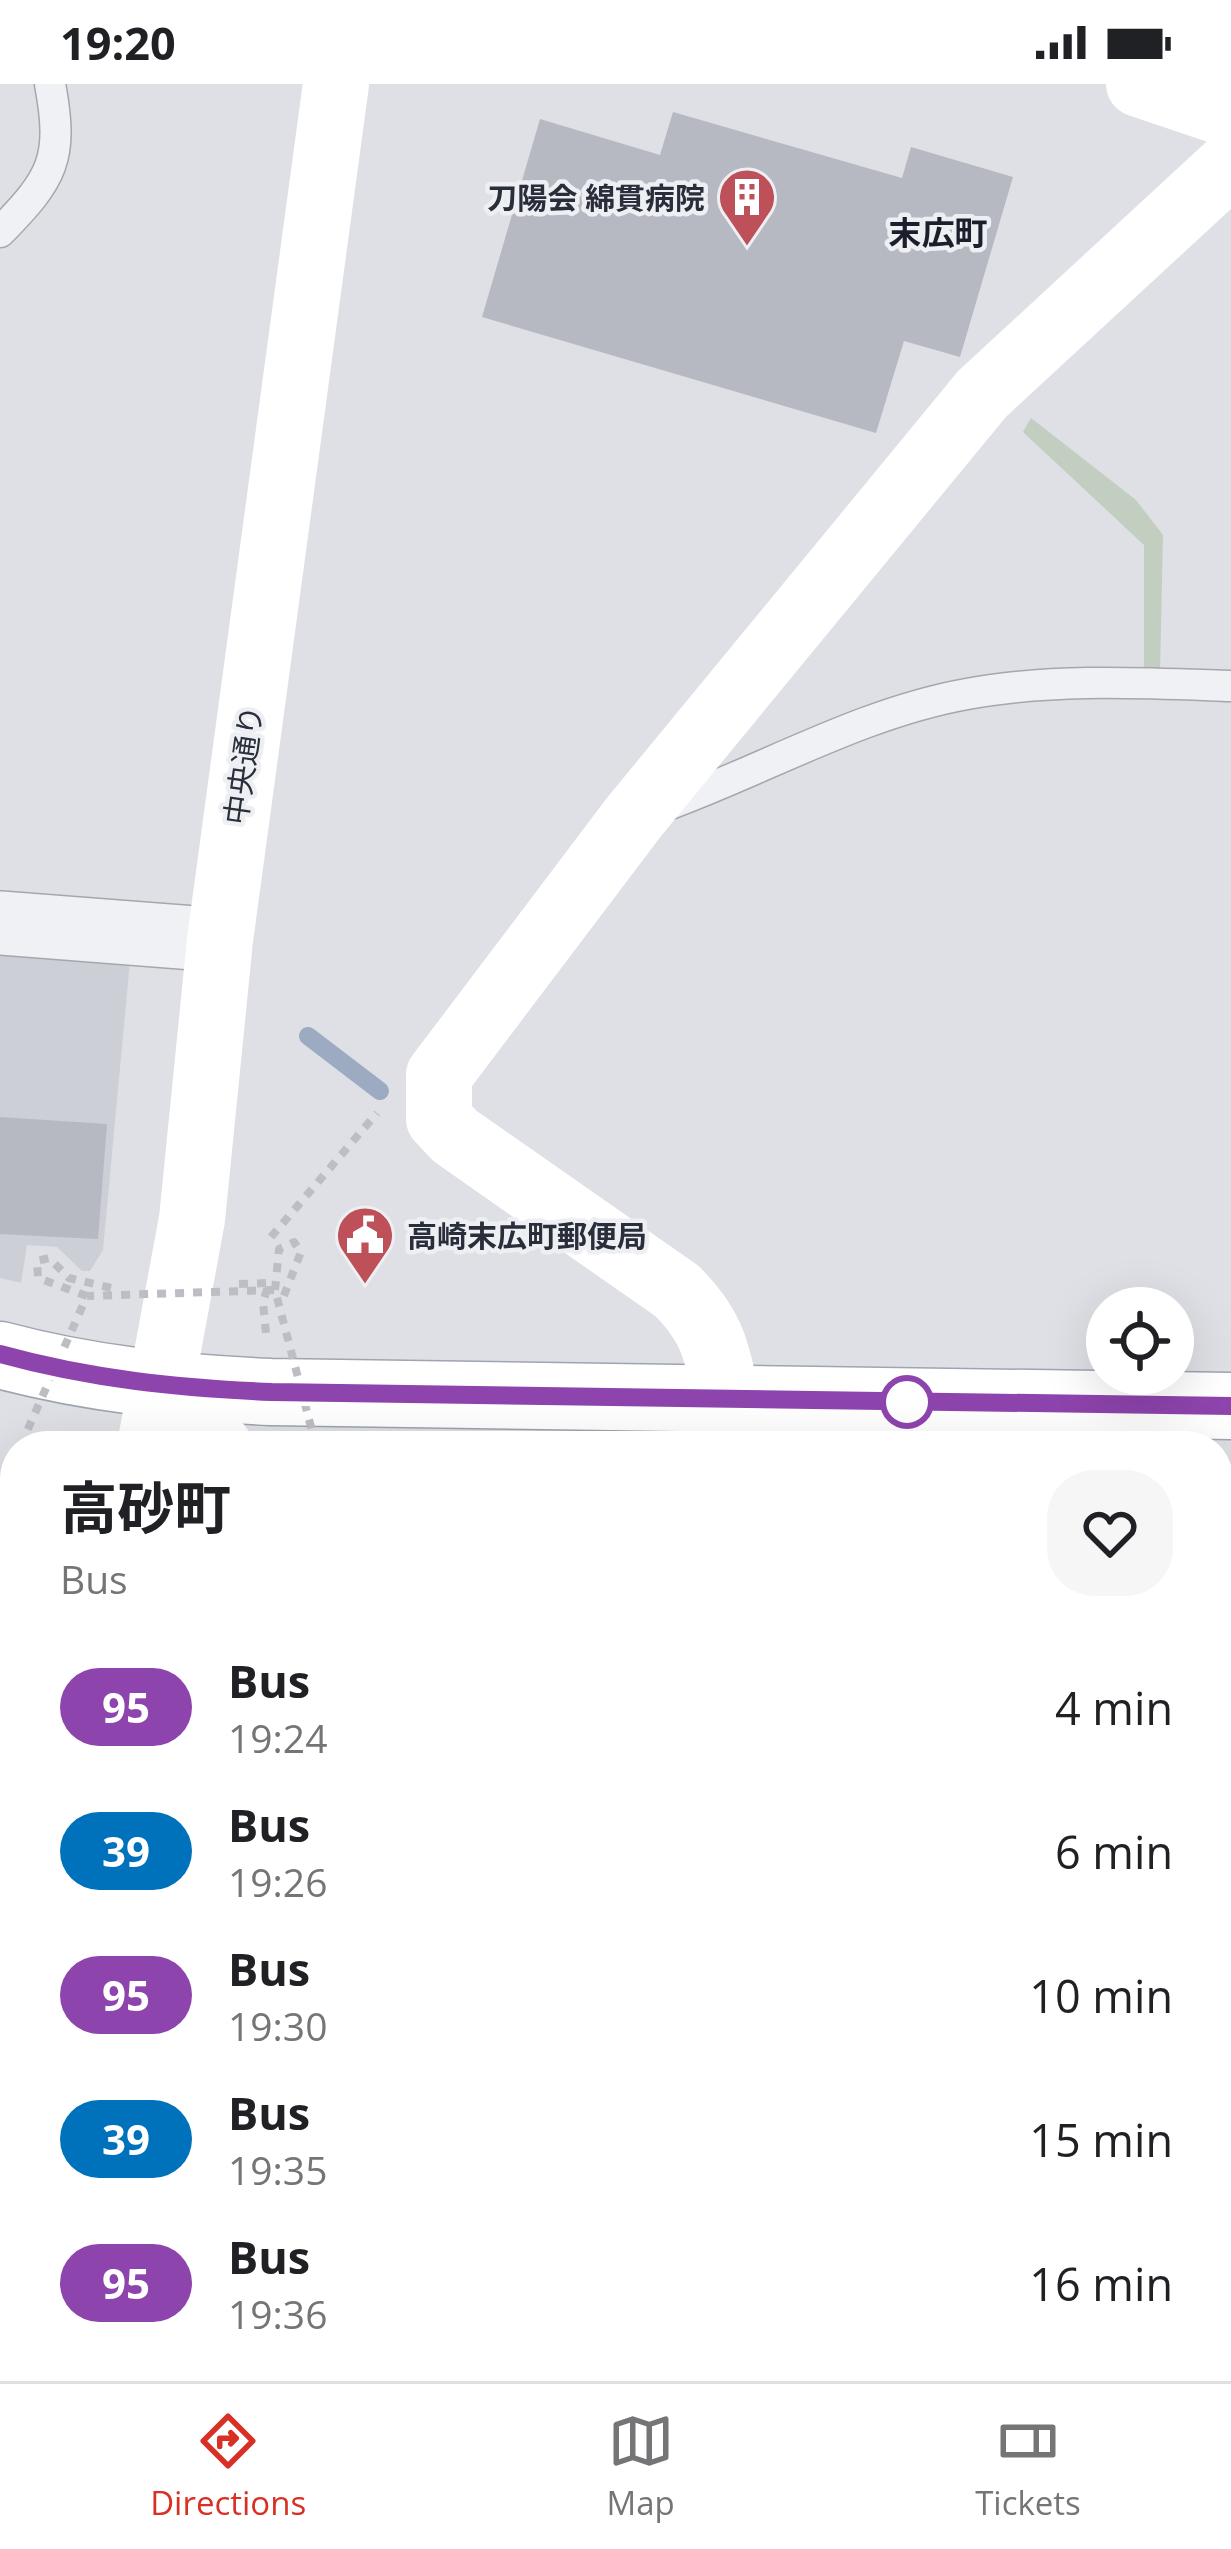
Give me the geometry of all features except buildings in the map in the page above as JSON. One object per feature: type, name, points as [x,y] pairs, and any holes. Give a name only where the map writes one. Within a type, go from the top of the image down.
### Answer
[{"type":"main road","name":"中央通り","points":[[157,1417],[192,1219],[220,940],[336,84]]},
{"type":"main road","points":[[737,1422],[712,1331],[698,1312],[677,1291],[455,1136],[439,1119],[435,1098],[451,1054],[634,817],[982,394],[1231,164]]},
{"type":"main road","points":[[0,1354],[67,1372],[186,1431]]},
{"type":"main road","points":[[157,1417],[737,1422],[1231,1406]]},
{"type":"street","points":[[0,923],[220,940]]},
{"type":"lane","points":[[0,232],[36,195],[61,137],[50,84]]},
{"type":"lane","points":[[634,817],[902,711],[965,694],[1040,685],[1231,686]]},
{"type":"path","points":[[272,1237],[378,1112]]},
{"type":"path","points":[[100,1289],[69,1278],[50,1258],[35,1265],[38,1278],[87,1296],[279,1294],[290,1283],[301,1252],[294,1242],[285,1242],[279,1249],[279,1294],[312,1431]]},
{"type":"path","points":[[27,1431],[87,1296]]},
{"type":"shaded area","points":[[0,947],[130,961],[103,1250],[90,1271],[82,1271],[57,1247],[27,1245],[21,1283],[0,1278]]},
{"type":"green space","points":[[1031,418],[1136,500],[1163,535],[1160,672],[1144,673],[1144,545],[1023,432]]},
{"type":"waterway","points":[[308,1036],[380,1091]]},
{"type":"bus line","name":"95","points":[[0,1354],[67,1372],[165,1387],[272,1392],[1231,1406]]},
{"type":"place","name":"刀陽会 綿貫病院","points":[[747,248]]},
{"type":"place","name":"高崎末広町郵便局","points":[[365,1286]]},
{"type":"district","name":"末広町","points":[[938,232]]}]
